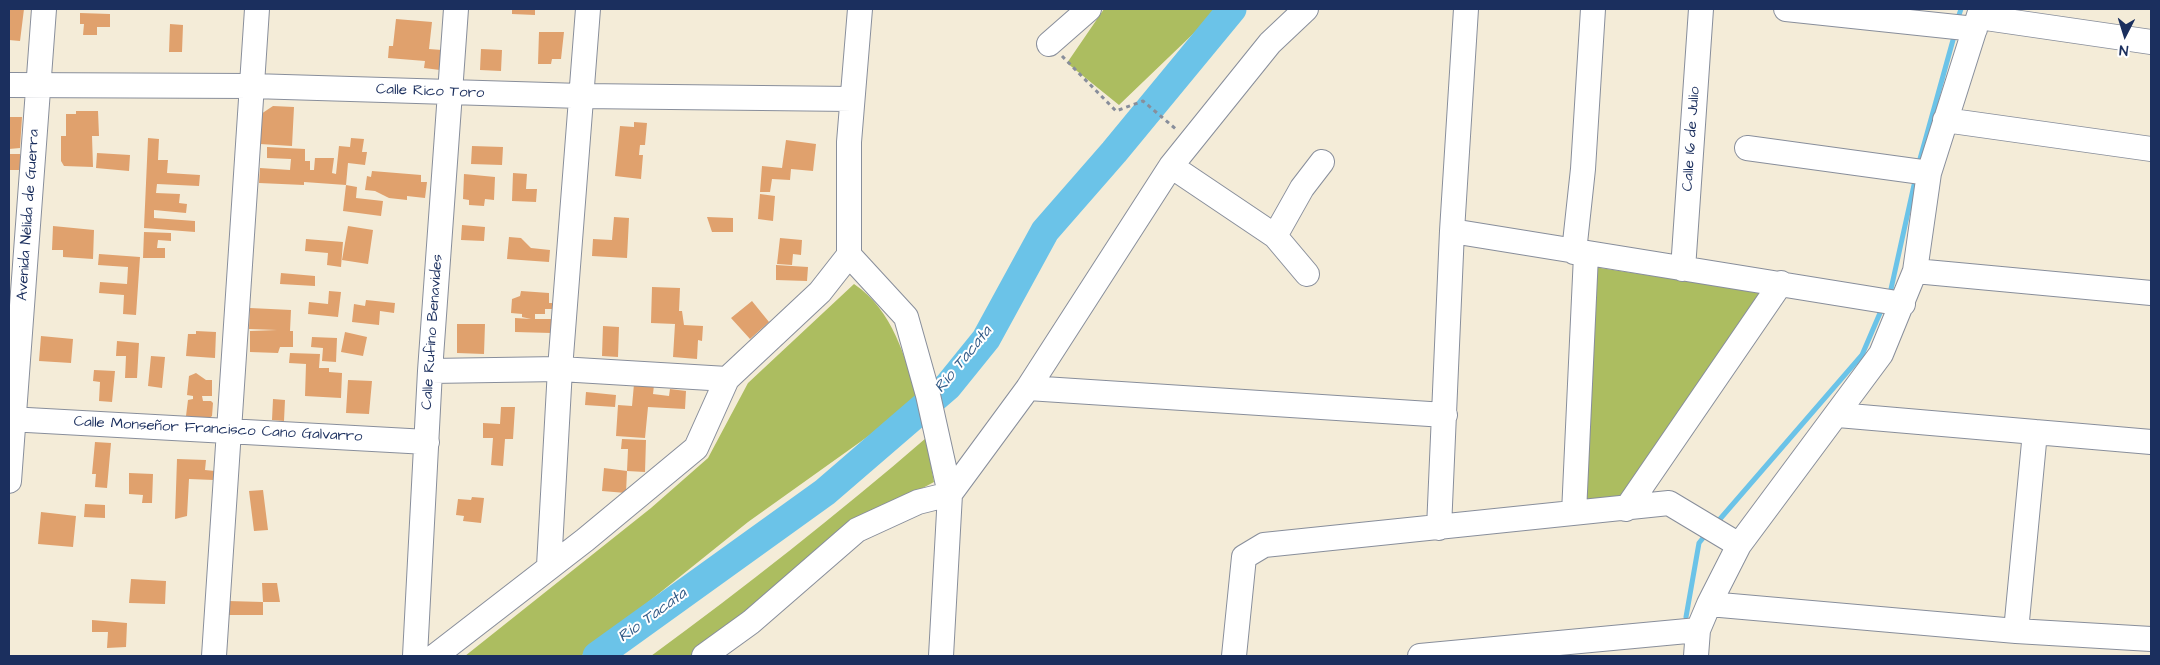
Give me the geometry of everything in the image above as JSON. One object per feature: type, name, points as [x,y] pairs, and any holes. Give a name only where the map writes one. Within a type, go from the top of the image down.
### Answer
[{"type":"street","name":"Avenida Nélida de Guerra","points":[[9,482],[11,419],[44,9]]},
{"type":"street","points":[[214,656],[257,9]]},
{"type":"street","name":"Calle Rufino Benavides","points":[[415,656],[430,371],[456,9]]},
{"type":"street","points":[[549,566],[560,369],[588,9]]},
{"type":"street","points":[[435,656],[549,566],[593,534],[696,448],[727,379],[820,292],[849,255],[849,142],[860,9]]},
{"type":"street","points":[[1055,38],[1063,9]]},
{"type":"street","points":[[1055,38],[1089,9]]},
{"type":"street","points":[[704,656],[751,622],[857,530],[918,502],[950,494],[1028,388],[1171,166],[1270,43],[1306,9]]},
{"type":"street","points":[[1439,528],[1452,231],[1466,9]]},
{"type":"street","points":[[1574,514],[1583,169],[1593,9]]},
{"type":"street","name":"Calle 16 de Julio","points":[[1683,269],[1701,9]]},
{"type":"street","points":[[1786,9],[1978,19],[2151,42]]},
{"type":"street","points":[[1696,656],[1698,630],[1739,545],[1838,415],[1881,354],[1915,270],[1929,174],[1978,19]]},
{"type":"street","name":"Calle Rico Toro","points":[[9,86],[252,86],[581,96],[852,99]]},
{"type":"street","points":[[1945,120],[2151,149]]},
{"type":"street","points":[[1746,148],[1929,174]]},
{"type":"street","points":[[1275,236],[1302,188],[1322,162]]},
{"type":"street","points":[[1171,166],[1275,236],[1307,274]]},
{"type":"street","points":[[1452,231],[1902,304]]},
{"type":"street","points":[[849,255],[906,316],[928,395],[950,494],[941,656]]},
{"type":"street","points":[[1915,270],[2151,293]]},
{"type":"street","points":[[1626,508],[1780,283]]},
{"type":"street","points":[[430,371],[560,369],[727,379]]},
{"type":"street","points":[[1028,388],[1445,415]]},
{"type":"street","points":[[1838,415],[2151,442]]},
{"type":"street","name":"Calle Monseñor Francisco Cano Galvarro","points":[[11,419],[427,442]]},
{"type":"street","points":[[2016,631],[2035,432]]},
{"type":"street","points":[[1234,656],[1244,557],[1264,545],[1670,503],[1739,545]]},
{"type":"street","points":[[1709,604],[2016,631],[2151,639]]},
{"type":"street","points":[[1420,656],[1698,630]]},
{"type":"path","points":[[1055,38],[1116,111],[1143,101],[1162,117]]},
{"type":"green space","points":[[1104,9],[1219,9],[1119,105],[1067,63]]},
{"type":"green space","points":[[1594,267],[1758,292],[1761,298],[1660,438],[1625,502],[1582,507]]},
{"type":"green space","points":[[854,284],[868,295],[888,321],[896,336],[919,400],[748,522],[581,656],[465,656],[651,508],[708,458],[748,383]]},
{"type":"green space","points":[[926,438],[934,482],[855,524],[693,656],[651,656],[790,550]]},
{"type":"building","points":[[9,9],[24,9],[20,41],[9,40]]},
{"type":"building","points":[[512,9],[535,9],[535,15],[512,14]]},
{"type":"building","points":[[80,13],[110,14],[110,27],[97,27],[97,35],[83,35],[84,24],[80,24]]},
{"type":"building","points":[[396,19],[432,22],[429,49],[442,50],[440,70],[424,68],[425,61],[388,58],[389,46],[393,46]]},
{"type":"building","points":[[170,24],[183,25],[182,52],[169,52]]},
{"type":"building","points":[[539,32],[564,32],[561,59],[552,59],[551,64],[538,64]]},
{"type":"building","points":[[481,49],[502,50],[501,71],[480,70]]},
{"type":"building","points":[[273,106],[294,107],[292,146],[260,144],[261,114]]},
{"type":"building","points":[[76,111],[98,111],[99,136],[92,136],[93,167],[64,166],[61,161],[61,136],[66,136],[66,114],[76,114]]},
{"type":"building","points":[[9,117],[22,117],[20,148],[9,149]]},
{"type":"building","points":[[634,122],[647,123],[645,145],[640,145],[639,155],[643,155],[641,179],[615,176],[620,126],[634,127]]},
{"type":"building","points":[[148,138],[159,139],[158,160],[168,160],[167,173],[200,175],[199,186],[157,184],[156,193],[180,194],[179,203],[187,204],[186,213],[154,210],[154,218],[195,221],[195,232],[144,228]]},
{"type":"building","points":[[351,138],[364,139],[362,152],[367,152],[365,165],[348,163],[346,185],[304,182],[304,185],[259,183],[260,168],[290,170],[291,159],[267,158],[267,147],[305,149],[305,161],[310,161],[310,170],[314,170],[315,158],[334,158],[332,173],[336,174],[339,146],[350,147]]},
{"type":"building","points":[[786,140],[816,144],[813,171],[791,169],[790,180],[772,179],[770,192],[760,192],[762,166],[782,168]]},
{"type":"building","points":[[472,146],[503,147],[502,165],[471,164]]},
{"type":"building","points":[[97,153],[130,155],[129,171],[96,168]]},
{"type":"building","points":[[9,154],[20,154],[20,170],[9,170]]},
{"type":"building","points":[[372,171],[421,175],[421,182],[427,182],[425,198],[407,196],[407,200],[389,198],[375,191],[365,190],[367,176],[371,177]]},
{"type":"building","points":[[513,173],[527,174],[526,189],[537,189],[536,202],[512,201]]},
{"type":"building","points":[[464,174],[495,177],[494,200],[485,199],[484,206],[469,205],[469,200],[463,199]]},
{"type":"building","points":[[346,185],[357,187],[356,198],[383,201],[381,216],[343,211]]},
{"type":"building","points":[[760,194],[775,196],[773,221],[758,219]]},
{"type":"building","points":[[614,217],[629,218],[627,258],[592,256],[593,239],[612,240]]},
{"type":"building","points":[[707,217],[733,218],[733,232],[712,232]]},
{"type":"building","points":[[462,225],[485,227],[484,241],[461,240]]},
{"type":"building","points":[[53,226],[94,230],[93,259],[63,257],[63,250],[52,250]]},
{"type":"building","points":[[348,226],[373,230],[368,264],[342,260]]},
{"type":"building","points":[[144,232],[171,233],[171,241],[158,240],[157,248],[165,248],[165,258],[143,258]]},
{"type":"building","points":[[509,237],[521,238],[531,248],[550,250],[549,262],[507,259]]},
{"type":"building","points":[[780,238],[802,240],[801,255],[793,254],[792,265],[777,264]]},
{"type":"building","points":[[306,239],[343,242],[341,267],[327,265],[328,253],[305,251]]},
{"type":"building","points":[[99,254],[140,257],[136,315],[123,314],[124,295],[99,293],[100,282],[127,284],[128,267],[98,265]]},
{"type":"building","points":[[776,265],[808,267],[807,281],[776,280]]},
{"type":"building","points":[[281,273],[315,276],[315,286],[280,284]]},
{"type":"building","points":[[652,287],[680,288],[679,311],[682,311],[684,325],[703,326],[702,341],[698,340],[697,359],[673,357],[675,324],[651,323]]},
{"type":"building","points":[[329,291],[341,292],[338,317],[308,314],[309,302],[328,304]]},
{"type":"building","points":[[521,291],[549,293],[549,303],[552,303],[552,309],[545,309],[545,314],[535,314],[535,319],[551,319],[551,333],[515,332],[515,318],[531,319],[522,317],[522,314],[511,313],[512,299],[520,296]]},
{"type":"building","points":[[366,300],[395,303],[394,313],[380,311],[379,325],[352,322],[354,304],[365,306]]},
{"type":"building","points":[[752,301],[769,322],[750,339],[731,318]]},
{"type":"building","points":[[250,308],[291,310],[290,331],[293,331],[293,347],[280,347],[278,353],[250,352],[250,331],[277,330],[249,329]]},
{"type":"building","points":[[457,324],[485,324],[484,354],[457,353]]},
{"type":"building","points":[[603,326],[619,327],[618,357],[602,356]]},
{"type":"building","points":[[196,331],[216,332],[215,358],[186,356],[188,334],[196,334]]},
{"type":"building","points":[[345,332],[367,337],[363,356],[341,352]]},
{"type":"building","points":[[41,336],[73,339],[71,363],[39,361]]},
{"type":"building","points":[[312,337],[337,338],[336,362],[322,361],[323,348],[311,347]]},
{"type":"building","points":[[117,341],[139,343],[137,378],[125,378],[126,356],[116,356]]},
{"type":"building","points":[[290,353],[320,354],[319,368],[329,368],[329,372],[342,373],[341,398],[305,396],[306,364],[289,363]]},
{"type":"building","points":[[151,356],[165,357],[162,388],[148,386]]},
{"type":"building","points":[[94,370],[115,371],[112,402],[99,401],[100,382],[93,381]]},
{"type":"building","points":[[196,373],[206,380],[212,380],[212,396],[202,396],[203,401],[211,401],[213,403],[212,416],[206,421],[187,419],[186,416],[188,400],[193,399],[193,396],[187,395],[189,376]]},
{"type":"building","points":[[348,380],[372,381],[369,414],[346,413]]},
{"type":"building","points":[[634,384],[654,385],[653,394],[669,396],[670,389],[686,391],[685,409],[648,407],[645,438],[616,436],[618,405],[632,406]]},
{"type":"building","points":[[586,392],[616,395],[615,407],[585,405]]},
{"type":"building","points":[[273,399],[285,400],[284,421],[272,420]]},
{"type":"building","points":[[501,407],[515,407],[513,439],[505,439],[503,466],[491,465],[493,438],[483,438],[483,423],[500,424]]},
{"type":"building","points":[[622,439],[646,440],[645,472],[627,471],[628,449],[621,449]]},
{"type":"building","points":[[95,442],[111,443],[107,488],[95,487],[96,474],[92,474]]},
{"type":"building","points":[[177,459],[206,460],[205,470],[215,471],[214,480],[189,479],[187,516],[175,519]]},
{"type":"building","points":[[604,468],[627,471],[626,493],[602,491]]},
{"type":"building","points":[[129,473],[153,474],[152,503],[142,503],[143,495],[129,494]]},
{"type":"building","points":[[263,490],[268,530],[254,531],[249,491]]},
{"type":"building","points":[[472,497],[484,498],[481,523],[463,521],[464,516],[456,515],[458,499],[471,500]]},
{"type":"building","points":[[85,504],[105,505],[105,518],[84,517]]},
{"type":"building","points":[[41,512],[76,516],[73,547],[38,544]]},
{"type":"building","points":[[131,579],[166,581],[165,604],[129,603]]},
{"type":"building","points":[[262,583],[277,583],[280,602],[263,602]]},
{"type":"building","points":[[228,601],[263,602],[263,615],[228,615]]},
{"type":"building","points":[[92,620],[127,623],[126,647],[107,648],[108,632],[92,632]]},
{"type":"waterway","name":"Río Tacata","points":[[597,656],[825,492],[948,386],[986,339],[1045,231],[1114,152],[1232,9]]},
{"type":"waterway","points":[[1959,15],[1961,9]]},
{"type":"waterway","points":[[1920,159],[1953,40]]},
{"type":"waterway","points":[[1891,289],[1914,185]]},
{"type":"waterway","points":[[1720,519],[1862,355],[1880,313]]},
{"type":"waterway","points":[[1686,617],[1699,543],[1703,538]]}]
